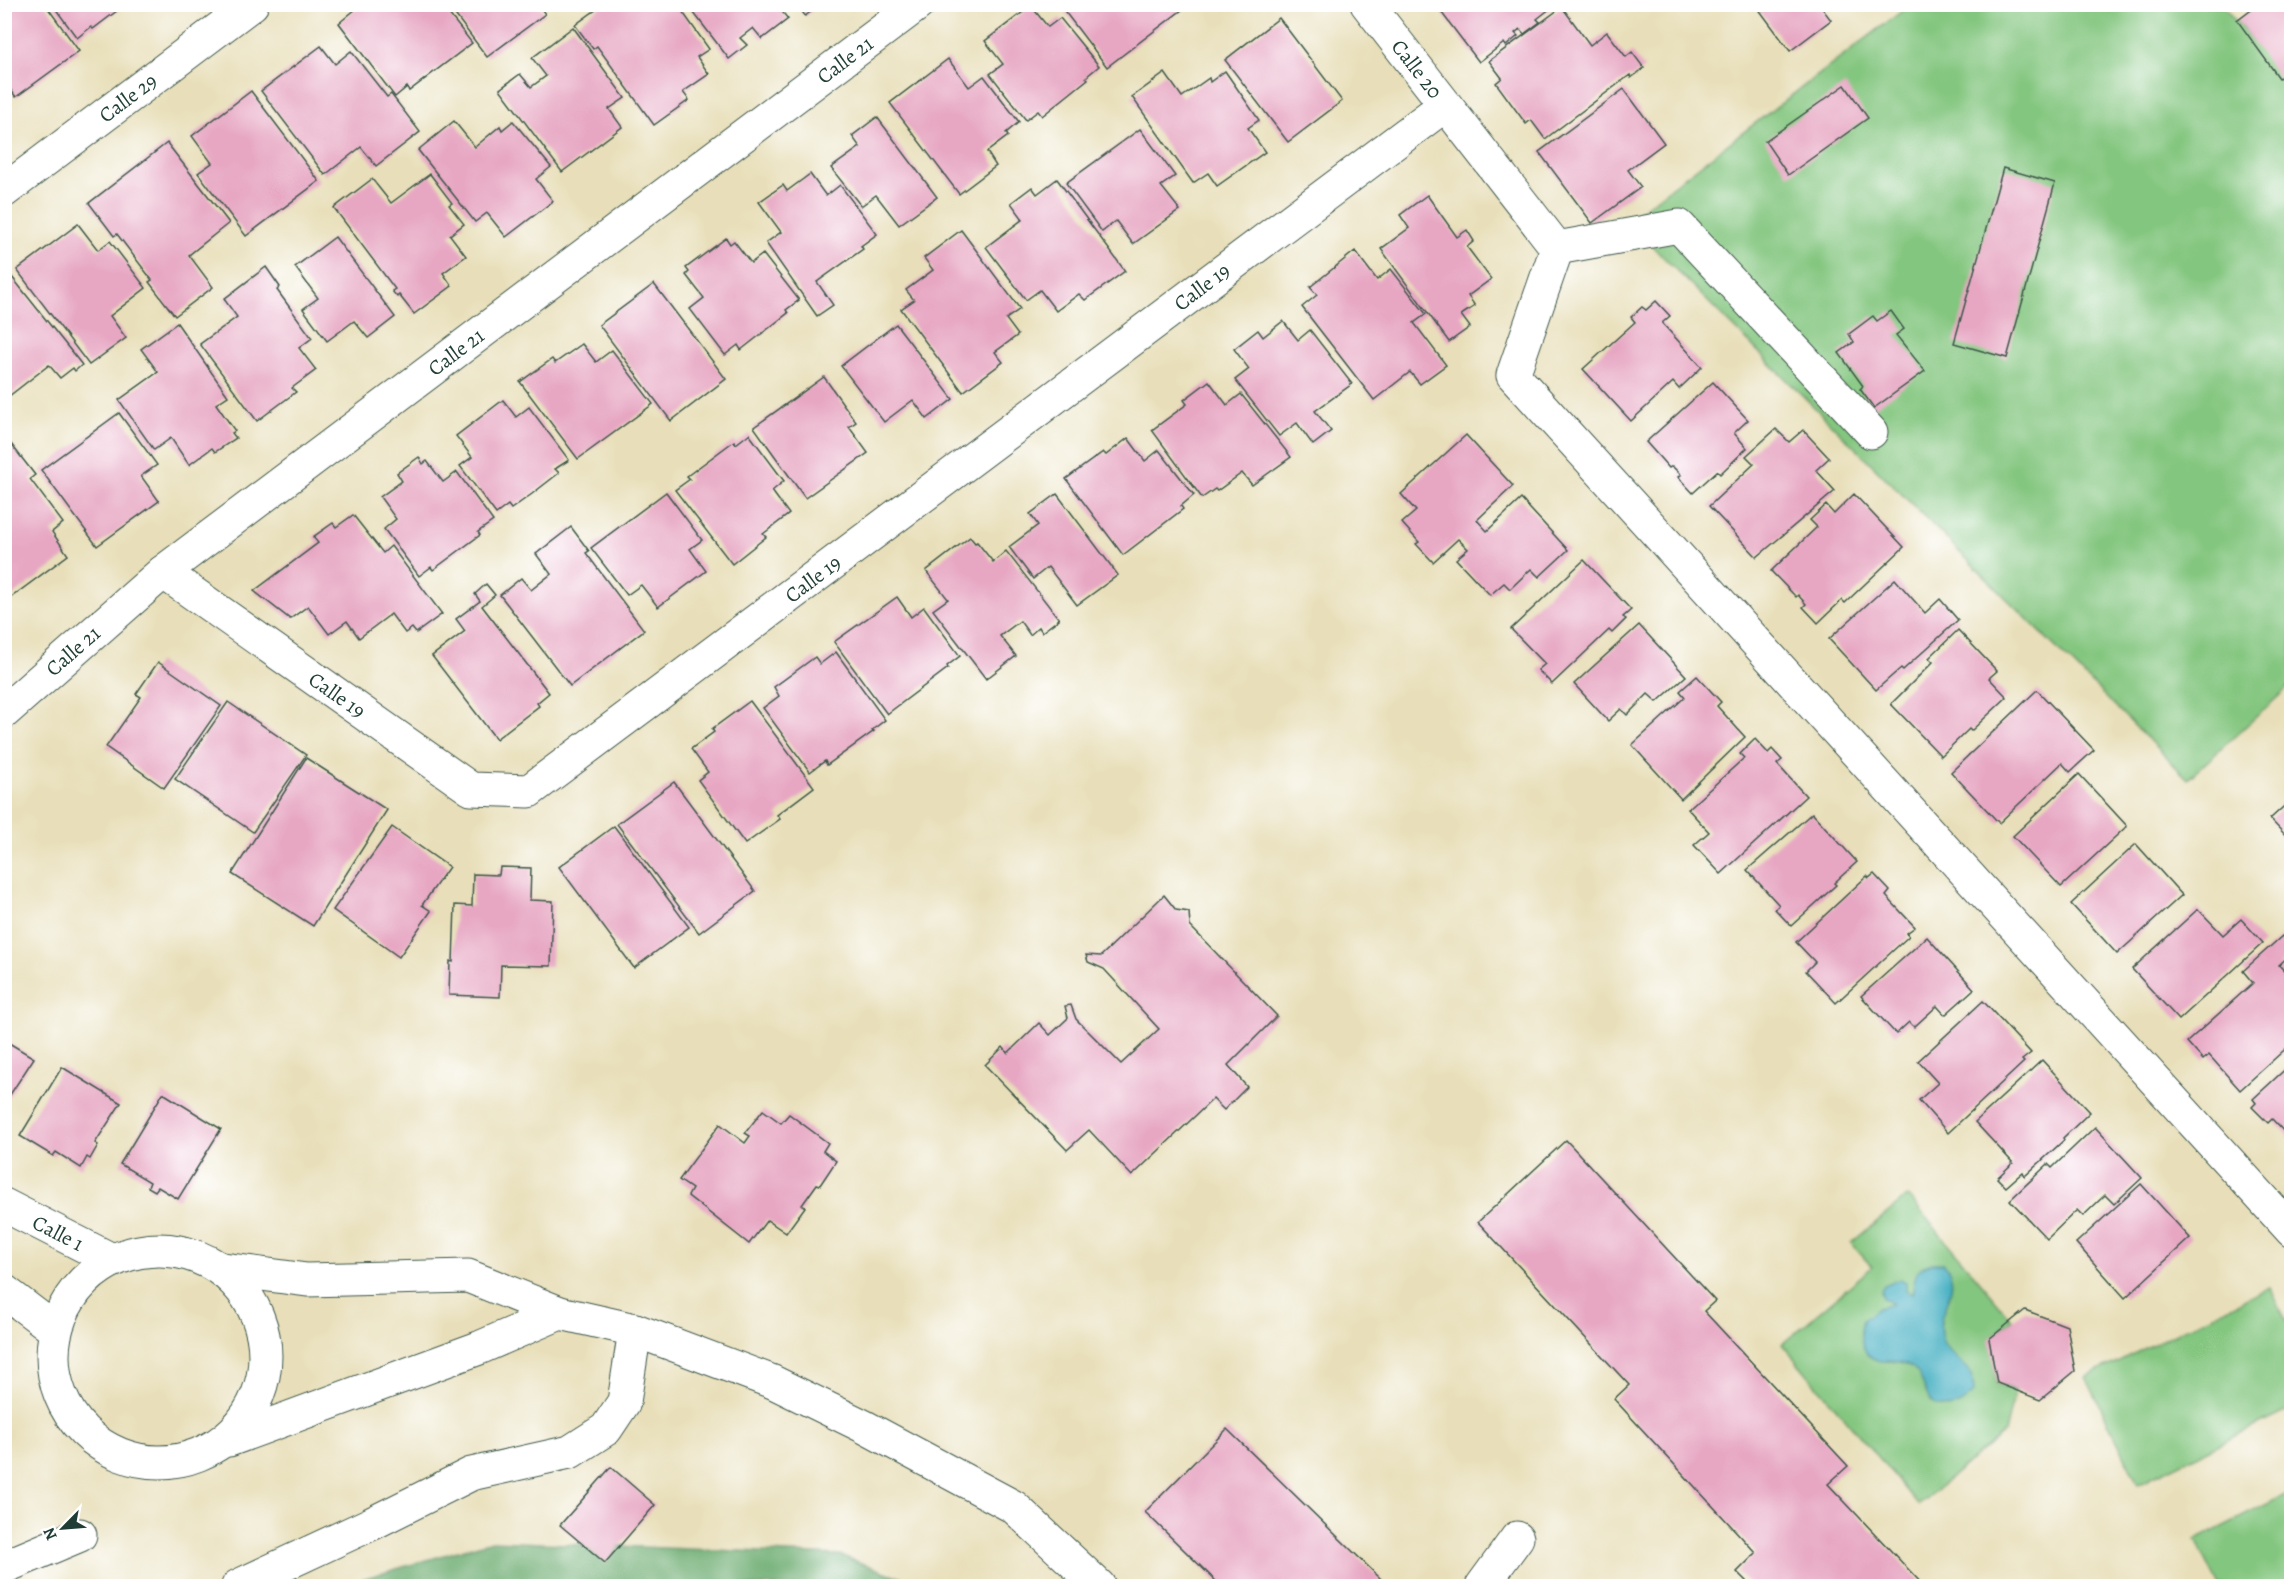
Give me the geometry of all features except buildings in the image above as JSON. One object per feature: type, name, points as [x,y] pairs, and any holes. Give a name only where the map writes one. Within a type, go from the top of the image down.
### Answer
[{"type":"street","name":"Calle 29","points":[[4,191],[252,4]]},
{"type":"street","name":"Calle 21","points":[[4,712],[163,572],[918,4]]},
{"type":"street","name":"Calle 20","points":[[1367,4],[1557,248]]},
{"type":"street","name":"Calle 19","points":[[163,572],[471,789],[529,791],[1445,105]]},
{"type":"street","points":[[1871,432],[1679,226],[1557,248],[1513,375],[2292,1232]]},
{"type":"street","name":"Calle 1","points":[[4,1205],[112,1260]]},
{"type":"street","points":[[560,1313],[479,1348],[222,1443],[182,1461],[139,1462],[98,1445],[68,1414],[52,1373],[54,1329],[72,1291],[112,1260],[142,1248],[184,1250],[223,1269],[307,1280],[468,1276],[560,1313],[635,1330],[773,1382],[863,1426],[1014,1507],[1099,1587]]},
{"type":"street","points":[[222,1443],[252,1411],[266,1369],[263,1332],[248,1296],[223,1269]]},
{"type":"street","points":[[4,1291],[54,1329]]},
{"type":"street","points":[[238,1587],[471,1474],[570,1452],[597,1435],[606,1429],[624,1402],[635,1330]]},
{"type":"street","points":[[4,1567],[80,1535]]},
{"type":"street","points":[[1482,1587],[1516,1538]]},
{"type":"green space","points":[[1910,5],[2222,5],[2291,85],[2291,685],[2188,779],[1627,221]]},
{"type":"green space","points":[[1908,1196],[2012,1320],[1990,1339],[1997,1383],[2015,1391],[2005,1432],[1918,1505],[1782,1344],[1872,1267],[1851,1243]]},
{"type":"green space","points":[[2270,1287],[2291,1331],[2291,1409],[2138,1484],[2086,1377]]},
{"type":"green space","points":[[2291,1492],[2291,1586],[2219,1586],[2196,1540]]},
{"type":"green space","points":[[492,1541],[840,1555],[923,1586],[338,1586]]},
{"type":"water","points":[[1933,1263],[1944,1263],[1950,1272],[1952,1281],[1942,1315],[1941,1334],[1948,1350],[1970,1373],[1974,1393],[1963,1402],[1946,1408],[1930,1400],[1920,1377],[1912,1367],[1901,1362],[1874,1359],[1865,1351],[1861,1339],[1863,1320],[1878,1308],[1893,1304],[1883,1298],[1881,1291],[1884,1286],[1900,1279],[1906,1282],[1906,1291],[1912,1294],[1918,1271]]}]
